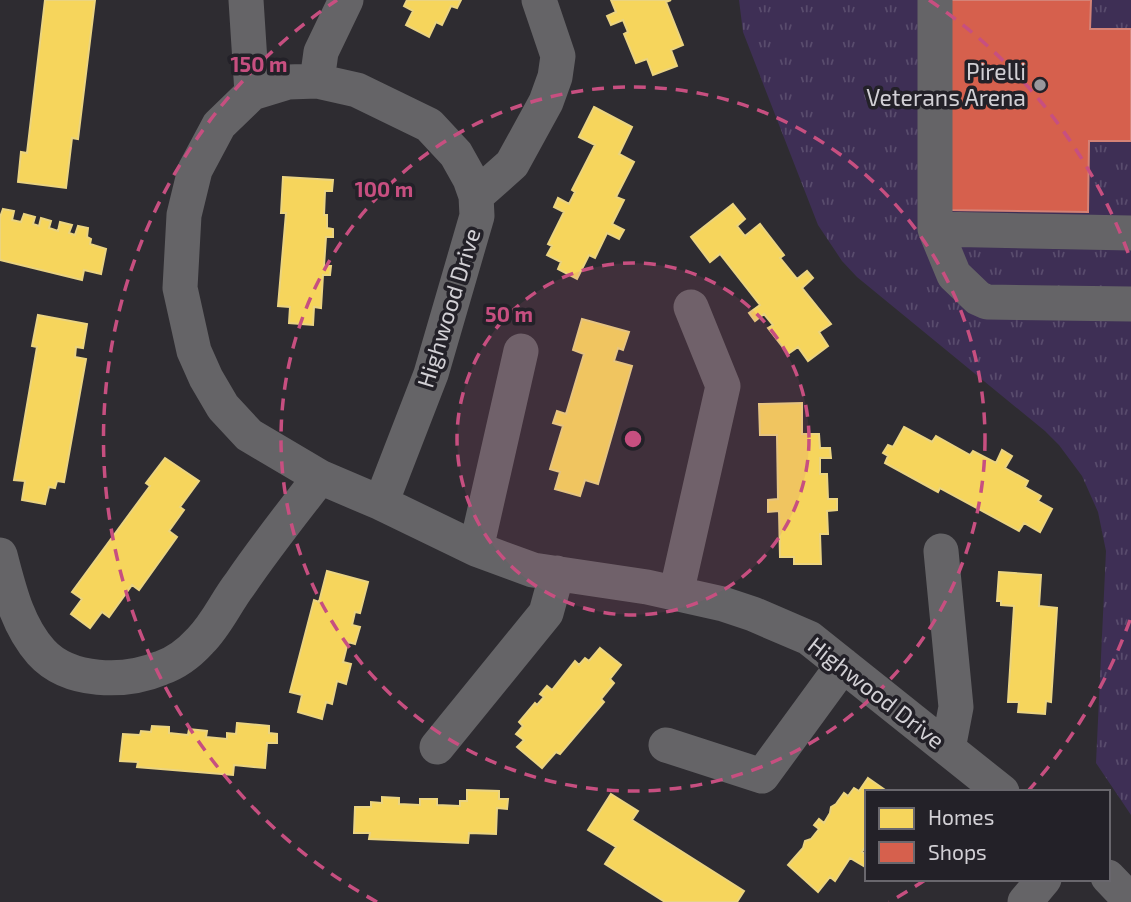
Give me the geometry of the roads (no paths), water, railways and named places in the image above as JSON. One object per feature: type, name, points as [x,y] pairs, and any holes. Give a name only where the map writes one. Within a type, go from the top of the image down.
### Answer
[{"type":"street","points":[[246,0],[252,93]]},
{"type":"street","points":[[317,81],[321,52],[346,0]]},
{"type":"street","points":[[476,196],[512,164],[546,102],[555,77],[558,56],[539,0]]},
{"type":"street","points":[[935,0],[935,229],[954,275],[978,298],[987,302],[1131,304]]},
{"type":"street","name":"Highwood Drive","points":[[381,503],[431,374],[477,216],[476,196],[456,154],[429,125],[357,90],[317,81],[288,82],[252,93],[219,125],[195,170],[184,215],[180,288],[194,351],[223,407],[249,435],[320,477],[476,549],[533,570],[676,594],[753,614],[809,638],[999,790]]},
{"type":"street","points":[[935,229],[1131,233]]},
{"type":"street","points":[[676,594],[723,386],[691,307]]},
{"type":"street","points":[[476,549],[521,351]]},
{"type":"street","points":[[0,555],[9,591],[20,619],[43,654],[58,665],[79,674],[128,677],[161,668],[183,656],[202,639],[320,477]]},
{"type":"street","points":[[941,551],[956,706],[948,749]]},
{"type":"street","points":[[437,747],[546,613],[557,573]]},
{"type":"street","points":[[666,745],[762,776],[843,665]]},
{"type":"street","points":[[1110,879],[1131,901]]},
{"type":"street","points":[[1025,902],[1042,881]]},
{"type":"place","name":"Pirelli Veterans Arena","points":[[1040,85]]}]
